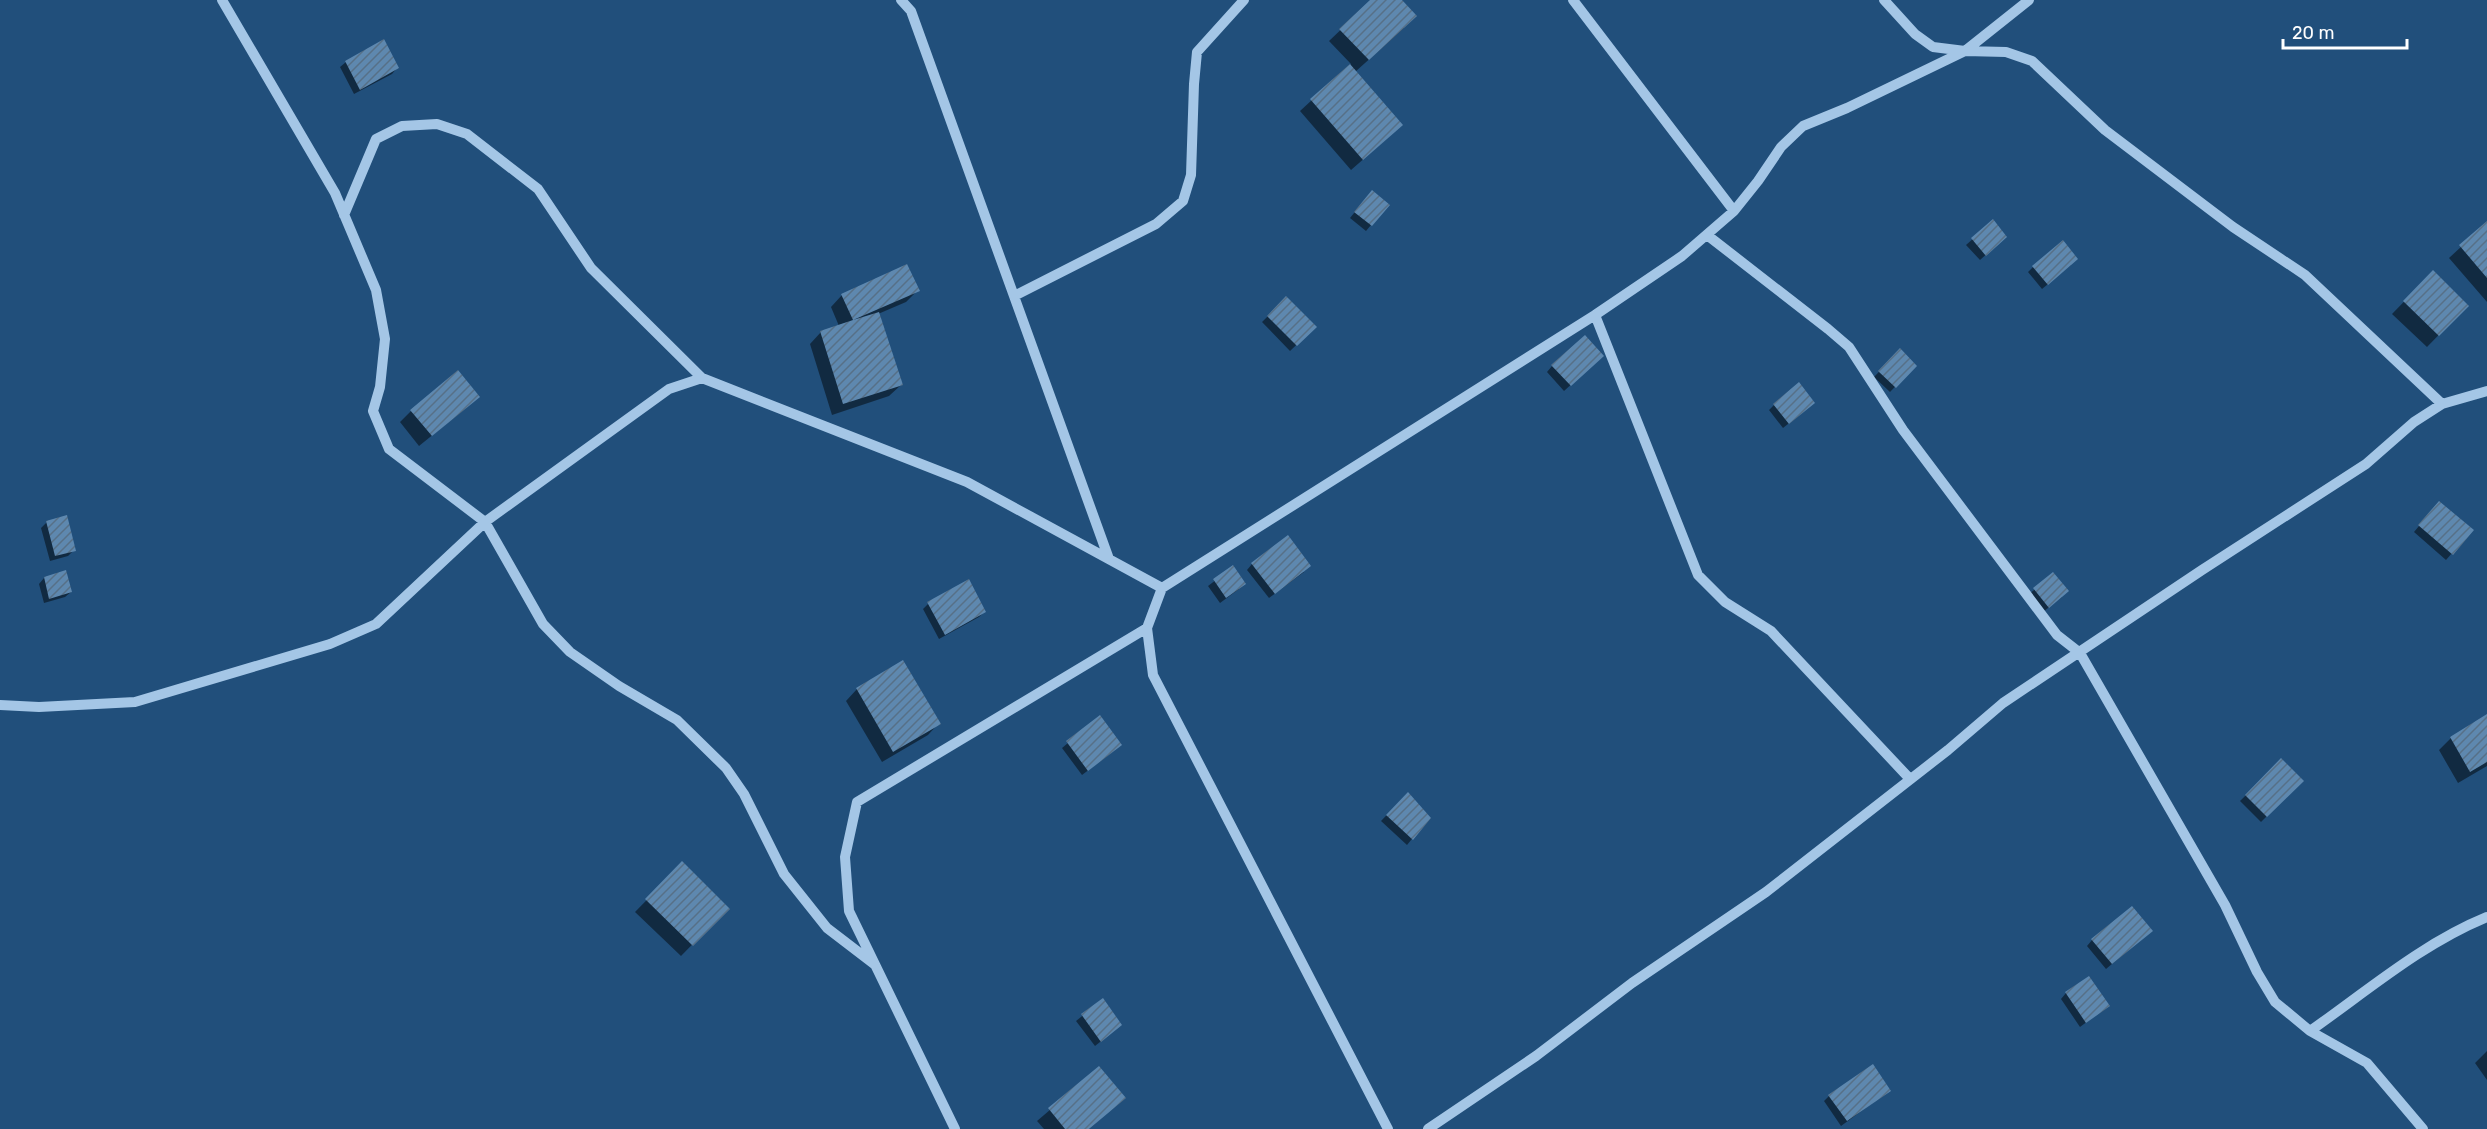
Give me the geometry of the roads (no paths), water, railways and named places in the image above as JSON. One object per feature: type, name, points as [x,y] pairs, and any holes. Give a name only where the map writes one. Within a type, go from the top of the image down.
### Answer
[{"type":"street","points":[[222,0],[335,193],[376,290],[385,339],[380,387],[373,411],[389,449],[485,522],[543,624],[570,652],[620,686],[677,720],[726,768],[744,794],[784,874],[827,928],[874,964]]},
{"type":"street","points":[[901,0],[911,11],[1109,559]]},
{"type":"street","points":[[1014,297],[1156,224],[1183,201],[1191,175],[1197,52],[1244,0]]},
{"type":"street","points":[[1573,0],[1734,211]]},
{"type":"street","points":[[1884,0],[1915,34],[1933,47],[1965,51],[2006,52],[2031,61],[2105,130],[2233,227],[2305,274],[2442,404]]},
{"type":"street","points":[[1388,1129],[1153,675],[1147,628],[1162,588],[1595,315],[1682,256],[1734,211],[1781,147],[1803,126],[1847,108],[1965,51],[2029,0]]},
{"type":"street","points":[[344,215],[376,140],[402,126],[436,124],[467,134],[538,189],[591,268],[702,378],[968,482],[1162,588]]},
{"type":"street","points":[[1707,235],[1828,328],[1849,347],[1903,430],[2057,635],[2080,653],[2225,905],[2275,1002],[2310,1031],[2367,1063],[2424,1129]]},
{"type":"street","points":[[1595,315],[1698,575],[1725,602],[1771,631],[1910,779]]},
{"type":"street","points":[[0,705],[39,707],[135,702],[330,644],[376,624],[485,522],[669,389],[702,378]]},
{"type":"street","points":[[1428,1129],[1536,1056],[1632,983],[1766,892],[2003,703],[2366,464],[2414,422],[2442,404],[2487,391]]},
{"type":"street","points":[[955,1129],[849,911],[845,857],[857,801],[1147,628]]},
{"type":"street","points":[[2310,1031],[2458,928],[2487,917]]}]
